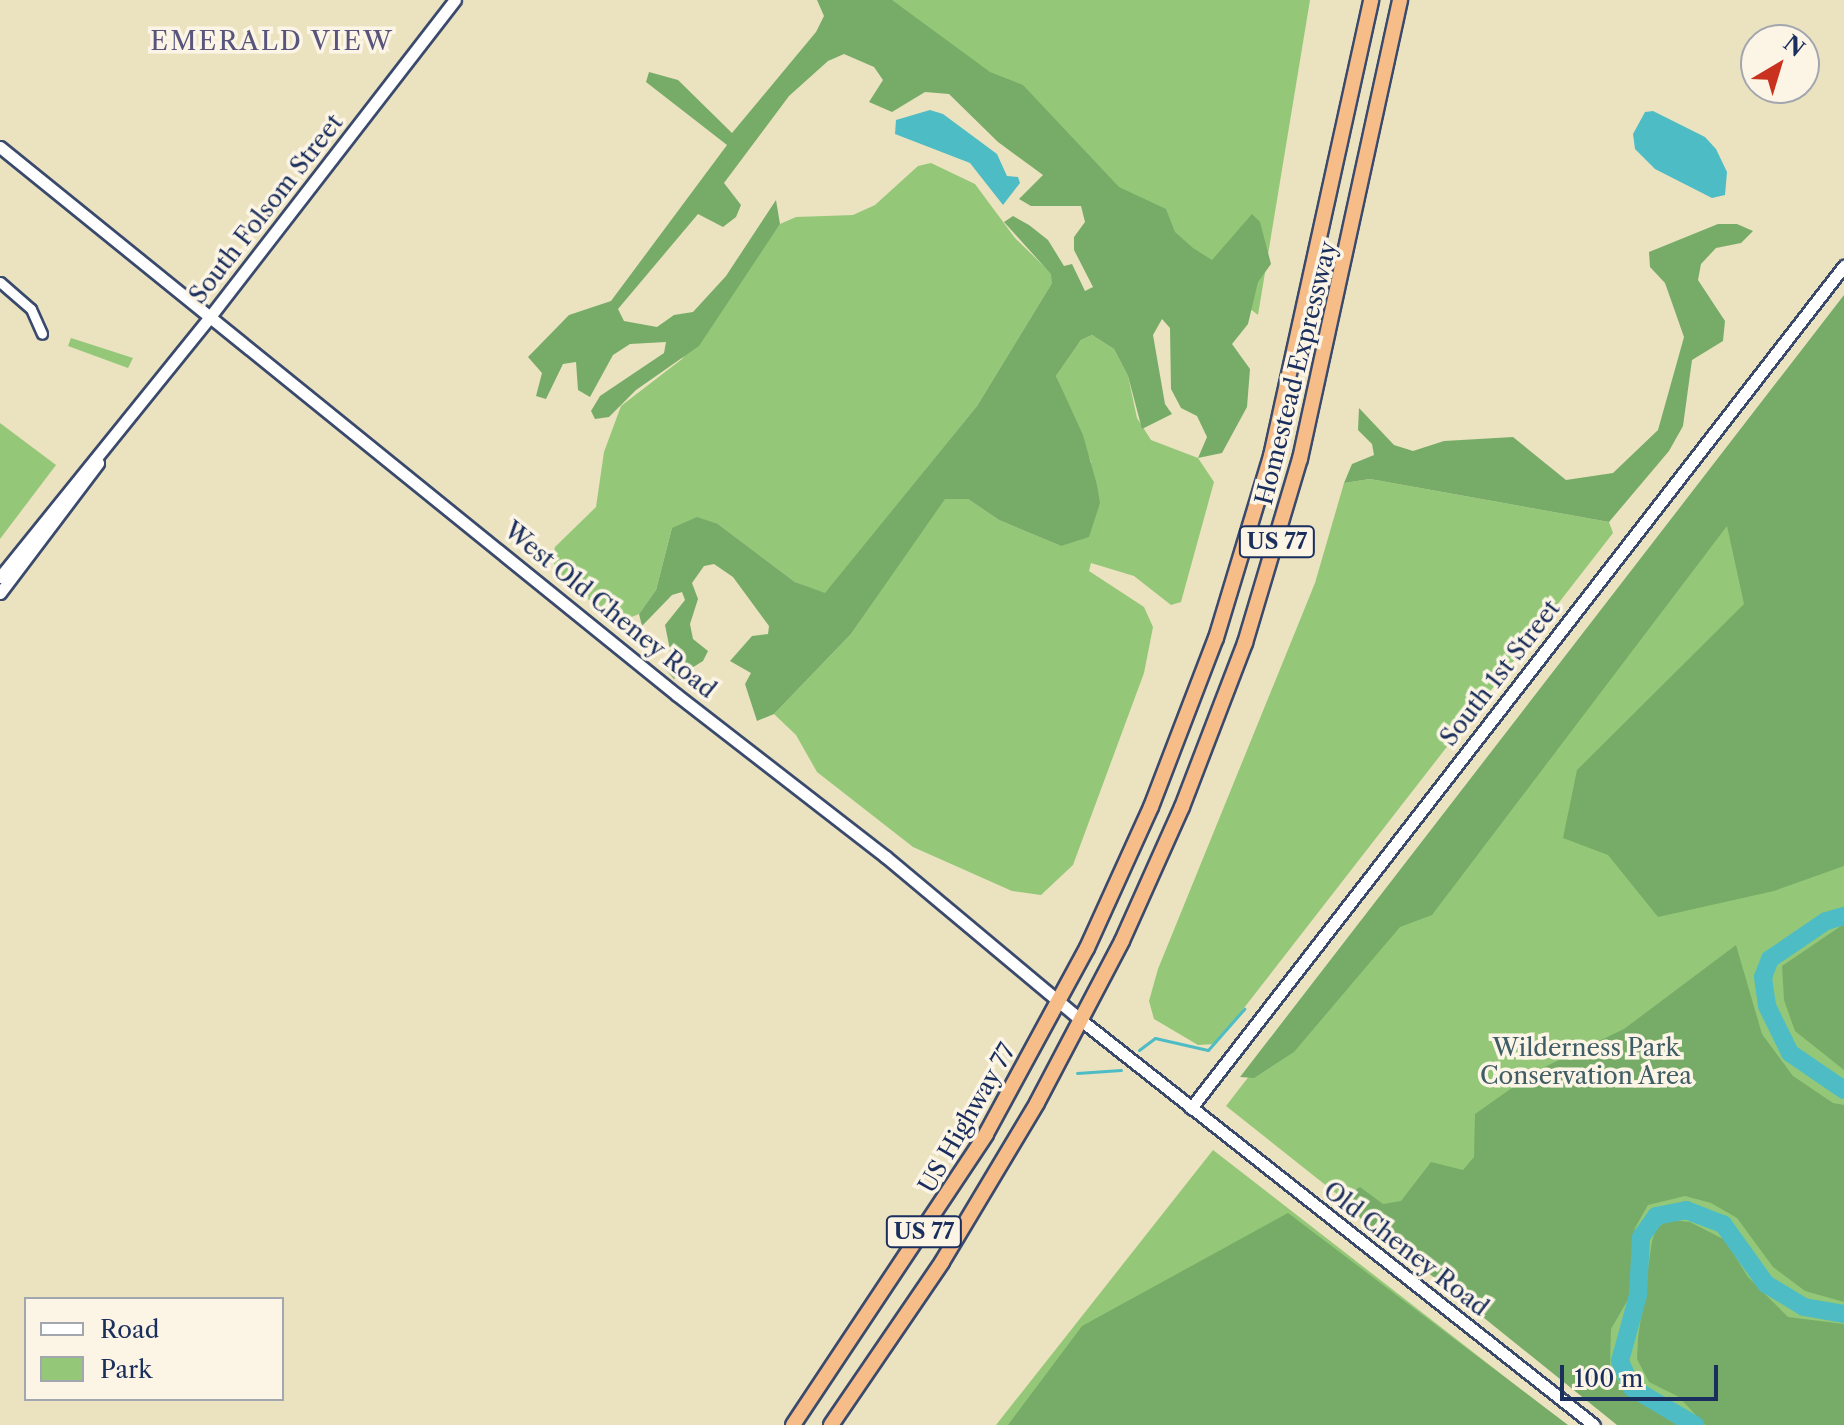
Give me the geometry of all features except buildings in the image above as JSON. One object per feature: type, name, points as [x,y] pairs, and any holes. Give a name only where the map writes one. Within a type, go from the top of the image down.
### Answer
[{"type":"highway","name":"Homestead Expressway","points":[[1043,1030],[1151,807],[1246,543],[1292,373],[1371,0]]},
{"type":"highway","name":"Homestead Expressway","points":[[831,1425],[990,1186],[1082,1021],[1182,807],[1275,551],[1332,327],[1400,0]]},
{"type":"highway","name":"US Highway 77","points":[[793,1425],[945,1200],[1043,1030]]},
{"type":"street","name":"South Folsom Street","points":[[0,577],[110,444],[455,0]]},
{"type":"street","name":"West Old Cheney Road","points":[[0,147],[212,314],[1191,1108]]},
{"type":"street","name":"South 1st Street","points":[[1191,1108],[1844,266]]},
{"type":"street","points":[[0,282],[31,309],[42,334]]},
{"type":"street","name":"South Folsom Street","points":[[0,593],[85,484],[110,444]]},
{"type":"street","name":"Old Cheney Road","points":[[1191,1108],[1594,1425]]},
{"type":"green space","points":[[817,0],[892,0],[990,72],[1023,85],[1119,187],[1166,209],[1175,232],[1193,248],[1212,260],[1252,214],[1260,222],[1271,264],[1258,282],[1248,324],[1232,344],[1250,369],[1247,407],[1222,453],[1198,458],[1207,437],[1197,416],[1181,408],[1171,389],[1170,328],[1162,319],[1153,335],[1165,404],[1172,414],[1142,429],[1128,376],[1114,349],[1092,335],[1081,340],[1056,376],[1083,435],[1097,485],[1100,503],[1089,537],[1061,546],[999,520],[968,499],[945,499],[851,634],[774,714],[757,721],[745,684],[751,673],[730,661],[752,636],[768,634],[769,626],[733,577],[714,564],[704,566],[692,583],[698,599],[690,624],[693,639],[708,651],[703,661],[674,679],[664,668],[670,650],[665,625],[685,600],[682,592],[672,595],[642,626],[639,614],[656,590],[672,528],[697,517],[718,524],[795,582],[825,593],[977,406],[1052,283],[1051,274],[1004,222],[1013,216],[1029,225],[1048,240],[1064,266],[1072,264],[1085,291],[1093,287],[1074,250],[1074,237],[1085,222],[1081,206],[1031,206],[1019,199],[1043,175],[998,142],[949,94],[925,92],[892,112],[869,102],[883,80],[874,67],[844,54],[828,61],[789,96],[724,183],[741,205],[736,217],[723,227],[698,214],[618,309],[624,321],[657,327],[674,315],[693,312],[726,276],[776,200],[780,224],[699,346],[636,390],[609,417],[595,419],[591,411],[600,396],[664,353],[666,342],[630,344],[613,355],[590,397],[578,390],[576,362],[563,364],[546,399],[536,396],[542,373],[528,357],[569,315],[611,301],[727,145],[646,82],[649,72],[678,80],[732,133],[816,32],[824,16]]},
{"type":"green space","points":[[854,0],[1310,0],[1258,315]]},
{"type":"green space","points":[[931,163],[975,184],[1015,238],[1052,274],[1052,283],[977,406],[825,594],[795,582],[718,524],[672,528],[656,590],[639,614],[617,623],[560,576],[552,560],[555,547],[596,507],[604,452],[621,406],[682,359],[780,224],[796,217],[853,215],[875,205],[918,166]]},
{"type":"green space","points":[[1718,224],[1737,224],[1753,231],[1741,243],[1716,248],[1701,264],[1698,280],[1725,321],[1723,341],[1692,360],[1683,426],[1669,451],[1609,522],[1370,479],[1344,483],[1352,464],[1374,455],[1372,444],[1358,430],[1359,408],[1394,445],[1413,451],[1444,441],[1513,437],[1566,480],[1613,473],[1658,430],[1684,337],[1665,283],[1650,267],[1649,252]]},
{"type":"green space","points":[[1844,295],[1844,866],[1774,891],[1658,917],[1608,855],[1563,838],[1577,770],[1744,604],[1727,526],[1432,915],[1400,927],[1294,1052],[1254,1078],[1240,1077]]},
{"type":"green space","name":"Wilderness Park Conservation Area","points":[[1844,308],[1844,1425],[1628,1425],[1226,1106]]},
{"type":"green space","points":[[1092,335],[1114,349],[1128,376],[1137,418],[1151,440],[1198,458],[1214,482],[1181,602],[1171,605],[1134,576],[1091,563],[1089,571],[1144,607],[1153,627],[1144,673],[1073,865],[1041,895],[1012,891],[913,847],[817,772],[796,735],[774,714],[851,634],[944,499],[968,499],[999,520],[1061,546],[1091,462],[1056,376],[1081,340]]},
{"type":"green space","points":[[71,338],[133,358],[128,368],[68,346]]},
{"type":"green space","points":[[0,423],[56,465],[0,539]]},
{"type":"green space","points":[[1370,479],[1609,522],[1613,533],[1216,1044],[1198,1045],[1154,1019],[1149,1001],[1158,969],[1315,583],[1344,483]]},
{"type":"green space","points":[[1844,924],[1844,1070],[1795,1031],[1784,1000],[1782,966]]},
{"type":"green space","points":[[1736,945],[1762,1034],[1793,1076],[1833,1103],[1844,1105],[1844,1302],[1805,1291],[1773,1267],[1737,1218],[1711,1203],[1685,1196],[1648,1205],[1635,1228],[1630,1296],[1611,1329],[1610,1365],[1622,1389],[1686,1425],[1617,1425],[1339,1201],[1360,1187],[1383,1204],[1401,1201],[1431,1162],[1463,1170],[1474,1157],[1475,1114],[1536,1071],[1624,1029]]},
{"type":"green space","points":[[1213,1150],[1567,1425],[996,1425]]},
{"type":"green space","points":[[1288,1213],[1568,1425],[1008,1425],[1082,1326]]},
{"type":"green space","points":[[1670,1220],[1690,1222],[1725,1240],[1748,1277],[1788,1317],[1844,1324],[1844,1425],[1705,1425],[1679,1397],[1649,1382],[1637,1359],[1638,1338],[1652,1241],[1657,1227]]},
{"type":"water","points":[[930,110],[943,114],[997,154],[1007,176],[1018,177],[1020,183],[1003,205],[970,163],[895,134],[896,120]]},
{"type":"water","points":[[1653,111],[1705,137],[1716,149],[1727,172],[1725,195],[1712,198],[1655,169],[1635,149],[1633,134],[1645,112]]},
{"type":"waterway","points":[[1844,916],[1826,921],[1770,959],[1763,977],[1767,1006],[1790,1053],[1844,1090]]},
{"type":"waterway","points":[[1139,1050],[1155,1038],[1208,1050],[1244,1009]]},
{"type":"waterway","points":[[1077,1073],[1121,1070]]},
{"type":"waterway","points":[[1695,1425],[1632,1388],[1620,1361],[1638,1295],[1641,1237],[1656,1216],[1686,1210],[1723,1224],[1766,1284],[1804,1307],[1844,1314]]},
{"type":"district","name":"EMERALD VIEW","points":[[272,42]]}]
